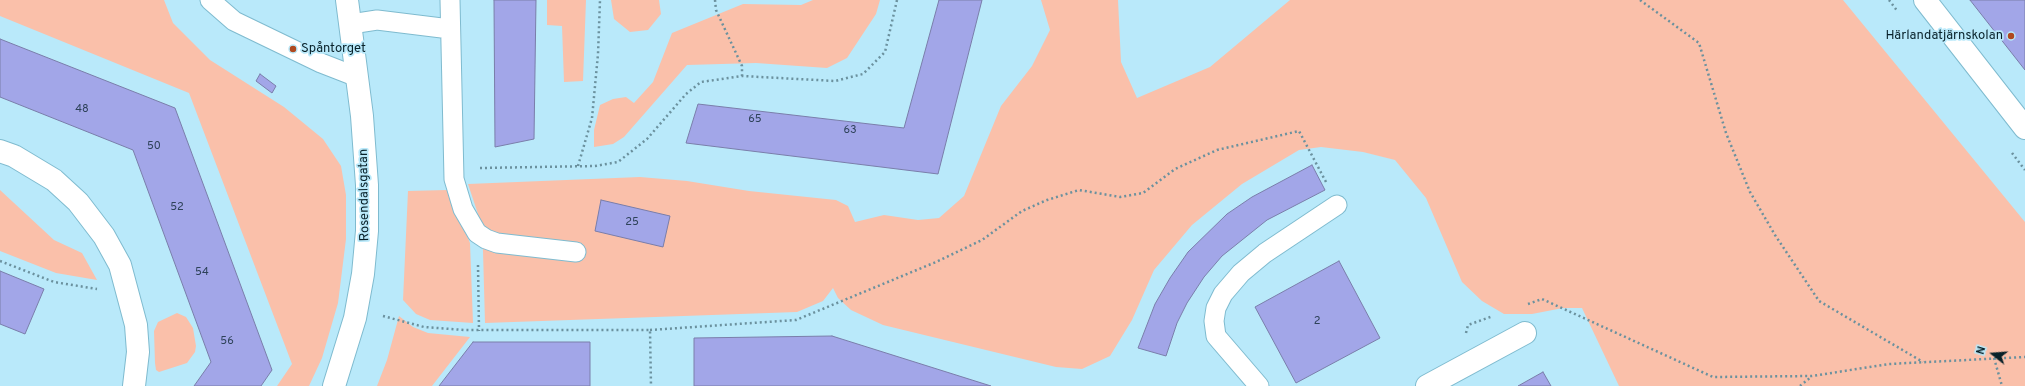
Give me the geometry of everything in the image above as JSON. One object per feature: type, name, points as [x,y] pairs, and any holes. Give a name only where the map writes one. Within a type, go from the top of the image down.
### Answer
[{"type":"street","name":"Rosendalsgatan","points":[[334,386],[355,318],[363,274],[367,231],[367,173],[351,24],[347,0]]},
{"type":"street","points":[[1925,0],[2025,128]]},
{"type":"street","points":[[0,150],[14,156],[54,180],[78,202],[104,236],[120,266],[136,325],[138,352],[134,386]]},
{"type":"street","points":[[1427,386],[1525,333]]},
{"type":"lane","points":[[210,0],[234,20],[321,64],[357,77]]},
{"type":"lane","points":[[450,0],[453,169],[454,179],[463,209],[477,233],[497,243],[576,252]]},
{"type":"lane","points":[[351,24],[377,20],[450,29]]},
{"type":"lane","points":[[1259,386],[1216,336],[1214,321],[1216,308],[1223,294],[1241,273],[1265,253],[1337,205]]},
{"type":"path","points":[[578,166],[592,118],[598,54],[600,0]]},
{"type":"path","points":[[715,0],[716,10],[742,66],[742,76]]},
{"type":"path","points":[[453,169],[595,166],[618,162],[647,139],[686,94],[701,82],[742,76],[835,81],[863,74],[885,52],[898,0]]},
{"type":"path","points":[[1640,0],[1699,43],[1726,134],[1750,192],[1775,235],[1819,300],[1923,362]]},
{"type":"path","points":[[380,315],[424,327],[479,330],[650,330],[796,320],[936,262],[982,240],[1022,211],[1047,200],[1079,190],[1120,197],[1143,193],[1175,169],[1218,150],[1299,131],[1337,205]]},
{"type":"path","points":[[477,233],[479,330]]},
{"type":"path","points":[[0,261],[54,282],[81,288],[128,292]]},
{"type":"path","points":[[1527,305],[1542,300],[1713,378],[1812,376],[1889,364],[2025,357]]},
{"type":"path","points":[[1459,369],[1468,325],[1498,315]]},
{"type":"path","points":[[650,330],[651,386]]},
{"type":"path","points":[[1994,358],[2002,386]]},
{"type":"path","points":[[1800,386],[1812,376]]},
{"type":"shaded area","points":[[0,0],[164,0],[173,23],[210,60],[284,107],[323,139],[341,166],[346,195],[346,239],[338,303],[322,358],[309,386],[277,386],[292,364],[189,93],[0,16]]},
{"type":"shaded area","points":[[547,0],[586,0],[583,81],[564,82],[562,26],[547,25]]},
{"type":"shaded area","points":[[611,0],[659,0],[661,14],[648,30],[630,32],[614,19]]},
{"type":"shaded area","points":[[813,0],[880,0],[876,14],[847,58],[827,68],[756,63],[687,65],[624,137],[613,144],[594,147],[594,130],[600,105],[613,99],[626,97],[634,103],[653,82],[672,33],[743,4],[801,5]]},
{"type":"shaded area","points":[[1041,0],[1118,0],[1121,62],[1137,98],[1210,67],[1290,0],[1843,0],[2025,222],[2025,386],[1619,386],[1582,308],[1563,308],[1532,314],[1504,314],[1482,301],[1462,282],[1426,198],[1395,160],[1363,152],[1321,147],[1299,150],[1242,184],[1192,225],[1154,270],[1132,320],[1110,356],[1082,369],[1056,367],[883,325],[851,310],[838,298],[833,288],[823,301],[797,312],[485,323],[483,251],[479,217],[468,184],[640,177],[687,181],[749,191],[836,200],[848,206],[855,222],[884,215],[918,220],[939,218],[964,196],[1001,106],[1032,66],[1050,30]]},
{"type":"shaded area","points":[[0,190],[54,240],[82,253],[97,280],[56,273],[0,251]]},
{"type":"shaded area","points":[[447,190],[470,243],[473,323],[430,320],[416,314],[403,300],[408,191]]},
{"type":"shaded area","points":[[177,313],[186,317],[193,328],[196,346],[195,352],[187,363],[159,372],[156,370],[155,363],[154,331],[158,322]]},
{"type":"shaded area","points":[[399,316],[413,327],[428,333],[470,337],[432,386],[377,386],[387,360]]},
{"type":"building","points":[[494,0],[536,0],[534,139],[495,147]]},
{"type":"building","points":[[939,0],[982,0],[938,174],[686,143],[698,104],[904,128]]},
{"type":"building","name":"Härlandatjärnskolan","points":[[1970,0],[2025,0],[2025,70]]},
{"type":"building","points":[[0,39],[175,108],[272,370],[261,386],[194,386],[211,362],[133,150],[0,97]]},
{"type":"building","points":[[260,74],[276,86],[272,93],[256,81]]},
{"type":"building","points":[[1312,165],[1325,190],[1267,220],[1222,256],[1204,277],[1187,303],[1177,323],[1166,356],[1138,348],[1155,304],[1170,278],[1188,252],[1227,214],[1252,197]]},
{"type":"building","points":[[601,200],[670,216],[663,247],[595,231]]},
{"type":"building","points":[[1339,261],[1380,338],[1296,383],[1255,307]]},
{"type":"building","points":[[0,271],[44,289],[25,334],[0,324]]},
{"type":"building","points":[[832,336],[991,386],[694,386],[694,338]]},
{"type":"building","points":[[473,342],[590,342],[590,386],[439,386]]},
{"type":"building","points":[[1543,372],[1551,386],[1518,386]]},
{"type":"place","name":"Härlandatjärnskolan","points":[[2011,36]]},
{"type":"place","name":"Spåntorget","points":[[293,49]]}]
